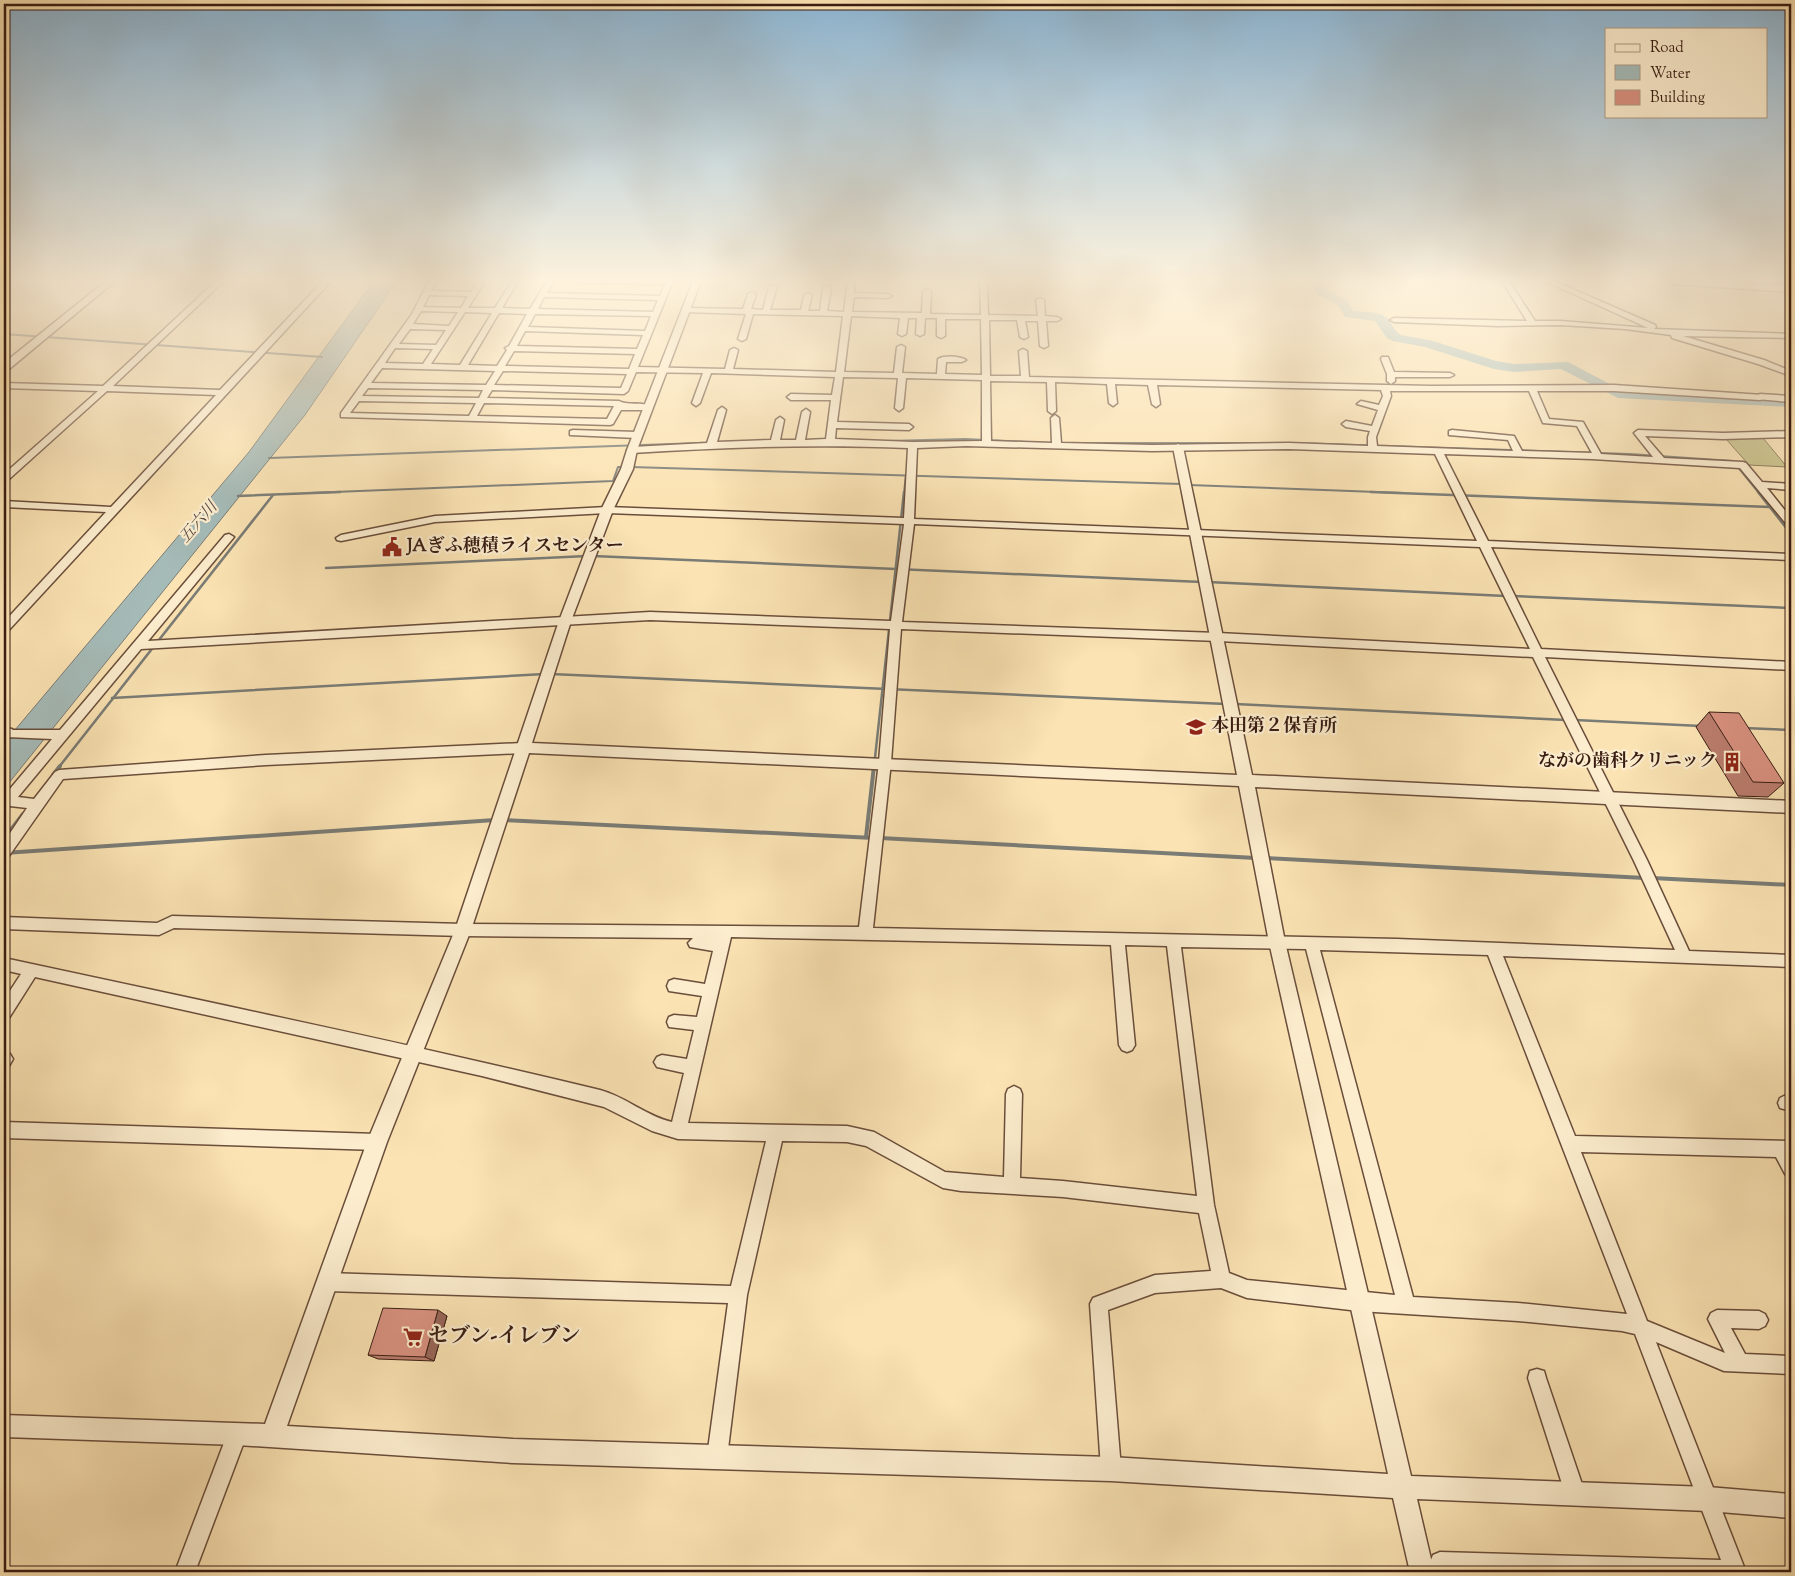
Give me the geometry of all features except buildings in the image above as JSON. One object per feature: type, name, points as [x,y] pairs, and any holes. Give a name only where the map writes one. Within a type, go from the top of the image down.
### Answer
[{"type":"street","points":[[4,368],[20,355]]},
{"type":"street","points":[[4,479],[141,355]]},
{"type":"street","points":[[4,628],[258,355]]},
{"type":"street","points":[[387,355],[344,415],[610,422],[618,407]]},
{"type":"street","points":[[426,366],[434,355]]},
{"type":"street","points":[[462,368],[470,355]]},
{"type":"street","points":[[471,419],[506,355]]},
{"type":"street","points":[[366,385],[624,391],[639,355]]},
{"type":"street","points":[[272,1436],[377,1142],[463,930],[565,621],[607,510],[627,468],[637,435],[668,355]]},
{"type":"street","points":[[728,372],[733,355]]},
{"type":"street","points":[[830,443],[842,355]]},
{"type":"street","points":[[899,408],[901,355]]},
{"type":"street","points":[[985,355],[987,444]]},
{"type":"street","points":[[1023,355],[1025,380]]},
{"type":"street","points":[[1737,355],[1791,374]]},
{"type":"street","points":[[941,377],[942,359],[962,360]]},
{"type":"street","points":[[1373,447],[1372,437],[1387,396],[1391,374],[1385,359]]},
{"type":"street","points":[[379,365],[1388,388],[1614,388],[1791,399]]},
{"type":"street","points":[[696,403],[708,371]]},
{"type":"street","points":[[1391,374],[1450,375]]},
{"type":"street","points":[[1051,380],[1057,446]]},
{"type":"street","points":[[1110,382],[1113,403]]},
{"type":"street","points":[[1152,382],[1156,404]]},
{"type":"street","points":[[4,385],[222,393]]},
{"type":"street","points":[[1532,388],[1546,421],[1580,424],[1598,456]]},
{"type":"street","points":[[792,397],[836,398]]},
{"type":"street","points":[[357,398],[619,404],[618,407]]},
{"type":"street","points":[[1362,404],[1383,408]]},
{"type":"street","points":[[618,407],[648,408]]},
{"type":"street","points":[[712,446],[722,410]]},
{"type":"street","points":[[800,443],[806,412]]},
{"type":"street","points":[[775,443],[780,420]]},
{"type":"street","points":[[1346,424],[1375,429]]},
{"type":"street","points":[[832,425],[909,427]]},
{"type":"street","points":[[573,433],[637,435]]},
{"type":"street","points":[[1452,433],[1511,438],[1519,454]]},
{"type":"street","points":[[1660,460],[1638,433],[1723,436],[1791,434]]},
{"type":"street","points":[[632,450],[775,443],[1373,447],[1439,452],[1598,456],[1743,465],[1791,524]]},
{"type":"street","points":[[865,933],[885,762],[896,625],[909,522],[913,445]]},
{"type":"street","points":[[1178,447],[1278,942],[1359,1302],[1402,1487],[1431,1567],[1736,1572],[1522,1019],[1493,949]]},
{"type":"street","points":[[1439,452],[1640,860],[1685,957]]},
{"type":"street","points":[[1759,485],[1791,487]]},
{"type":"street","points":[[4,504],[114,510]]},
{"type":"street","points":[[341,538],[435,519],[607,510],[1485,543],[1791,557]]},
{"type":"street","points":[[5,803],[59,735],[139,645],[230,537]]},
{"type":"street","points":[[139,645],[650,616],[1218,638],[1537,652],[1791,666]]},
{"type":"street","points":[[5,733],[59,735]]},
{"type":"street","points":[[4,851],[59,775],[266,760],[522,748],[885,762],[1791,807]]},
{"type":"street","points":[[5,803],[37,804]]},
{"type":"street","points":[[4,924],[159,929],[172,922],[463,930],[665,932],[724,938]]},
{"type":"street","points":[[695,943],[724,938],[865,933],[1278,942],[1791,960]]},
{"type":"street","points":[[678,1131],[724,938]]},
{"type":"street","points":[[1117,939],[1127,1045]]},
{"type":"street","points":[[1173,940],[1206,1205],[1221,1279]]},
{"type":"street","points":[[1311,943],[1406,1305]]},
{"type":"street","points":[[4,964],[542,1083],[556,1089],[604,1099],[618,1104],[660,1128],[678,1131],[847,1134],[868,1138],[943,1180],[1206,1205]]},
{"type":"street","points":[[4,1013],[32,969]]},
{"type":"street","points":[[674,986],[711,991]]},
{"type":"street","points":[[674,1022],[703,1024]]},
{"type":"street","points":[[662,1062],[693,1067]]},
{"type":"street","points":[[1012,1186],[1014,1094]]},
{"type":"street","points":[[4,1130],[377,1142]]},
{"type":"street","points":[[717,1457],[738,1295],[776,1132]]},
{"type":"street","points":[[1569,1144],[1786,1149],[1791,1168]]},
{"type":"street","points":[[1111,1469],[1098,1304],[1155,1284],[1221,1279],[1247,1289],[1359,1302],[1518,1312],[1622,1322],[1640,1327],[1724,1362],[1791,1365]]},
{"type":"street","points":[[326,1282],[738,1295]]},
{"type":"street","points":[[1739,1362],[1717,1319],[1759,1320]]},
{"type":"street","points":[[1538,1378],[1575,1493]]},
{"type":"street","points":[[4,1426],[238,1434],[514,1451],[1111,1469],[1402,1487],[1708,1499],[1791,1506]]},
{"type":"street","points":[[185,1572],[238,1434]]},
{"type":"shaded area","points":[[1763,438],[1787,467],[1749,465],[1726,439]]},
{"type":"water","name":"五六川","points":[[320,355],[347,355],[305,415],[4,789],[4,743],[249,452]]},
{"type":"waterway","points":[[288,355],[322,357]]},
{"type":"waterway","points":[[1461,355],[1494,365],[1514,368],[1563,365],[1618,394],[1791,403]]},
{"type":"waterway","points":[[886,441],[965,439],[1049,443],[1290,443]]},
{"type":"waterway","points":[[269,458],[727,442]]},
{"type":"waterway","points":[[1296,443],[1630,454],[1733,461],[1759,493]]},
{"type":"waterway","points":[[309,493],[613,481],[618,467],[625,467]]},
{"type":"waterway","points":[[631,467],[906,475]]},
{"type":"waterway","points":[[904,493],[906,475]]},
{"type":"waterway","points":[[906,475],[1182,484]]},
{"type":"waterway","points":[[1189,485],[1404,493]]},
{"type":"waterway","points":[[238,496],[340,492]]},
{"type":"waterway","points":[[896,569],[904,492]]},
{"type":"waterway","points":[[1371,492],[1770,507]]},
{"type":"waterway","points":[[1758,492],[1770,507]]},
{"type":"waterway","points":[[113,698],[273,495]]},
{"type":"waterway","points":[[1770,507],[1791,534]]},
{"type":"waterway","points":[[326,568],[587,556]]},
{"type":"waterway","points":[[593,556],[896,569]]},
{"type":"waterway","points":[[883,689],[896,569]]},
{"type":"waterway","points":[[896,569],[1202,582]]},
{"type":"waterway","points":[[1208,582],[1506,596]]},
{"type":"waterway","points":[[1513,596],[1791,608]]},
{"type":"waterway","points":[[113,698],[544,674]]},
{"type":"waterway","points":[[551,674],[883,689]]},
{"type":"waterway","points":[[874,767],[883,689]]},
{"type":"waterway","points":[[883,689],[1226,704]]},
{"type":"waterway","points":[[59,767],[113,698]]},
{"type":"waterway","points":[[1235,704],[1566,720]]},
{"type":"waterway","points":[[1575,720],[1701,726]]},
{"type":"waterway","points":[[1744,728],[1791,730]]},
{"type":"waterway","points":[[53,775],[60,766]]},
{"type":"waterway","points":[[866,837],[874,766]]},
{"type":"waterway","points":[[4,839],[23,814]]},
{"type":"waterway","points":[[4,853],[495,820]]},
{"type":"waterway","points":[[503,820],[874,838]]},
{"type":"waterway","points":[[880,838],[1256,858]]},
{"type":"waterway","points":[[1265,858],[1645,878]]},
{"type":"waterway","points":[[1652,878],[1791,885]]},
{"type":"place","name":"JAぎふ穂積ライスセンター","points":[[392,547]]},
{"type":"place","name":"本田第２保育所","points":[[1196,727]]},
{"type":"place","name":"ながの歯科クリニック","points":[[1732,762]]},
{"type":"place","name":"セブン-イレブン","points":[[413,1337]]}]
